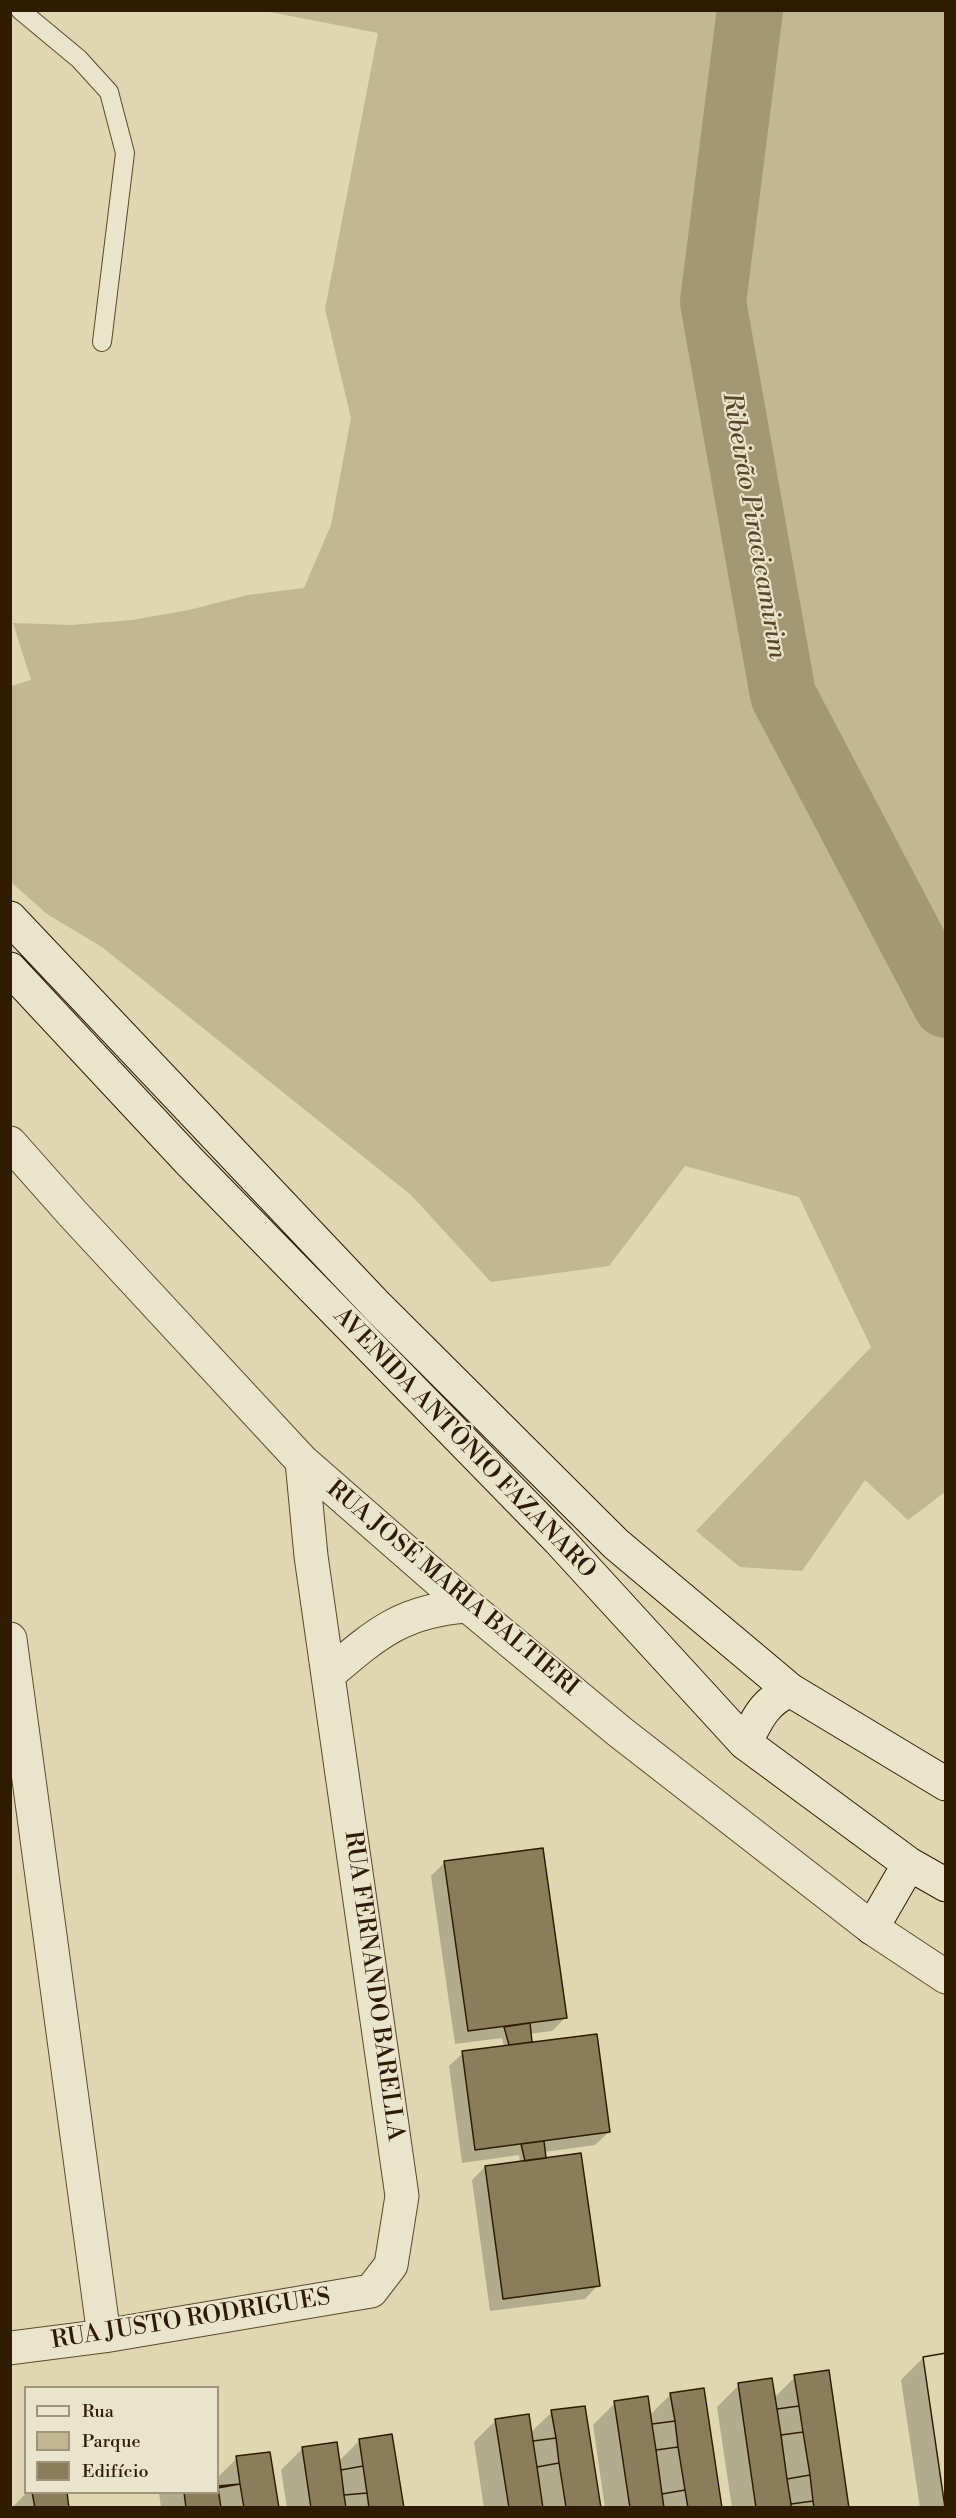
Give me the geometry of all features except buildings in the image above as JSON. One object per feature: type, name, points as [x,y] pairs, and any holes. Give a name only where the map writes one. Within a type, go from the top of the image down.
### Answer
[{"type":"street","name":"AVENIDA ANTÔNIO FAZANARO","points":[[10,918],[377,1306],[608,1535],[790,1690],[945,1784]]},
{"type":"street","name":"AVENIDA ANTÔNIO FAZANARO","points":[[10,969],[190,1162],[559,1540],[745,1743],[909,1864],[945,1885]]},
{"type":"street","name":"RUA JOSÉ MARIA BALTIERI","points":[[10,1143],[302,1461],[468,1606],[620,1732],[872,1928],[945,1977]]},
{"type":"street","name":"RUA FERNANDO BARELLA","points":[[302,1461],[311,1556],[402,2196],[391,2265],[370,2291]]},
{"type":"street","points":[[329,1674],[365,1644],[400,1621],[445,1607],[468,1606]]},
{"type":"street","points":[[10,1639],[104,2336]]},
{"type":"street","points":[[745,1743],[760,1713],[768,1704],[790,1690]]},
{"type":"street","points":[[872,1928],[909,1864]]},
{"type":"street","name":"RUA JUSTO RODRIGUES","points":[[10,2348],[104,2336],[370,2291]]},
{"type":"lane","points":[[20,10],[79,59],[109,92],[124,153],[102,342]]},
{"type":"green space","points":[[265,11],[945,11],[945,1492],[908,1520],[865,1480],[802,1571],[740,1567],[696,1531],[871,1347],[799,1197],[685,1166],[609,1266],[491,1282],[411,1195],[102,947],[47,914],[11,882],[11,686],[31,680],[13,623],[71,625],[132,620],[189,610],[248,595],[304,588],[331,525],[351,418],[325,309],[378,33]]},
{"type":"waterway","name":"Ribeirão Piracicamirim","points":[[750,10],[713,302],[783,695],[946,1005]]}]
